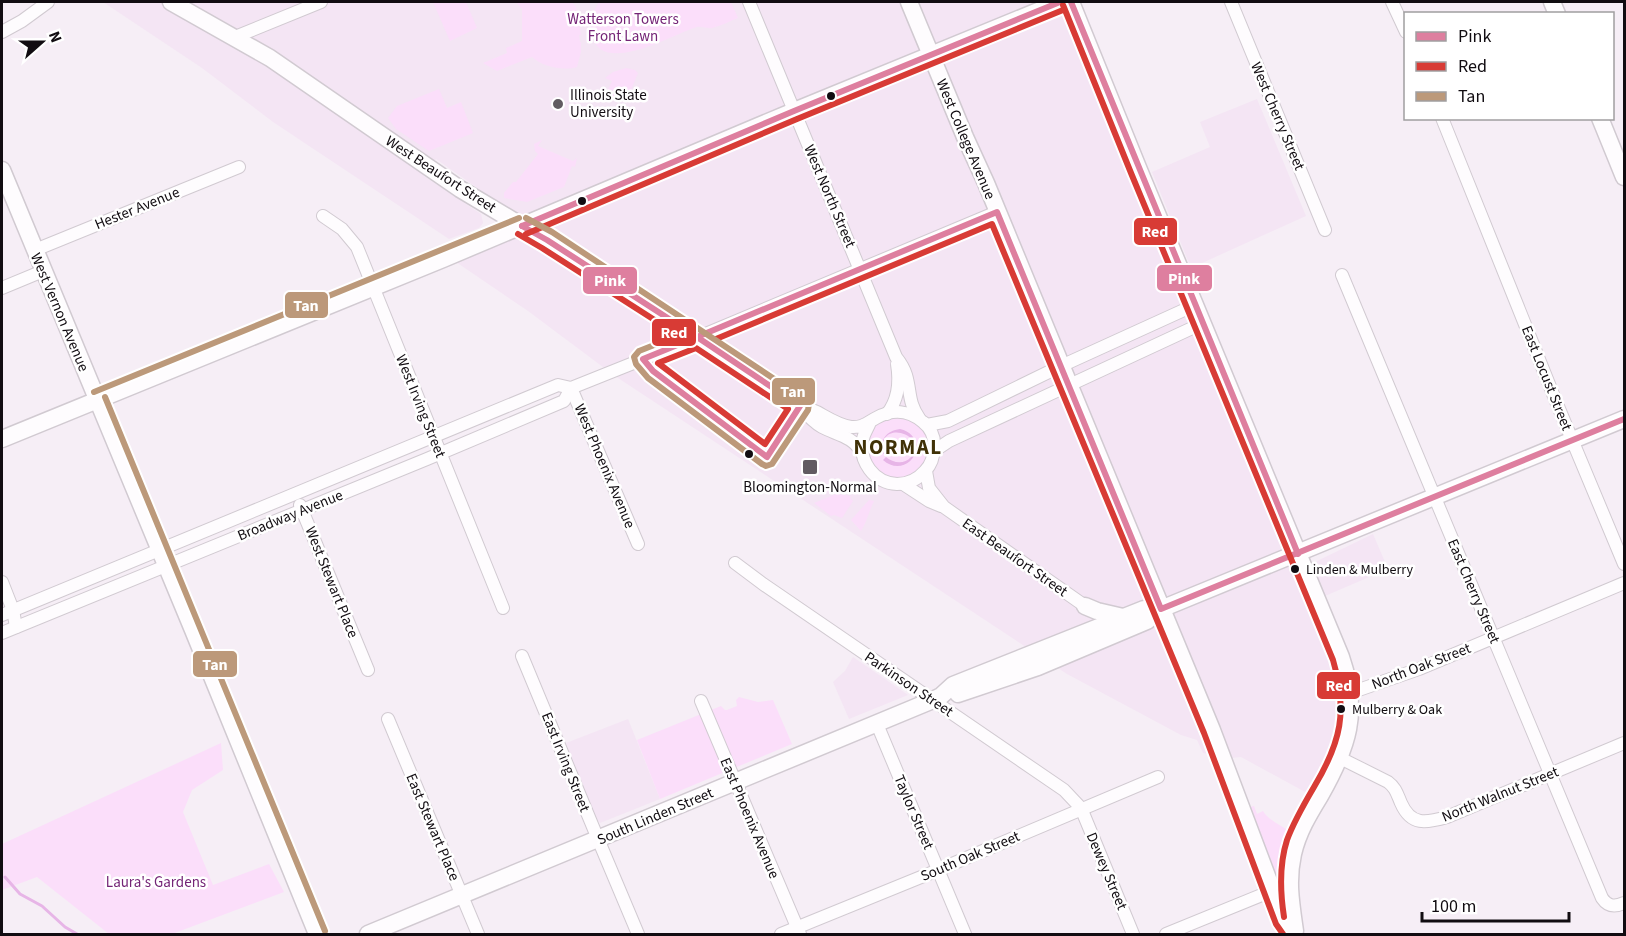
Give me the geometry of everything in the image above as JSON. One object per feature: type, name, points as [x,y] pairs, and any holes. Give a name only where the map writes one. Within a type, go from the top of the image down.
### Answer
[{"type":"main road","name":"West Beaufort Street","points":[[171,2],[278,63],[460,189],[522,226]]},
{"type":"main road","name":"West College Avenue","points":[[909,2],[1226,766],[1284,921],[1295,934]]},
{"type":"main road","points":[[2,439],[1060,2]]},
{"type":"main road","points":[[1071,2],[1347,674],[1351,694],[1351,711],[1341,758],[1299,834],[1293,852],[1289,886],[1295,934]]},
{"type":"main road","points":[[1603,124],[1624,177]]},
{"type":"main road","name":"West Vernon Avenue","points":[[2,170],[317,934]]},
{"type":"main road","points":[[1161,609],[1624,419]]},
{"type":"main road","points":[[1085,606],[1124,617]]},
{"type":"main road","points":[[1079,634],[1088,625],[1089,611],[1085,606]]},
{"type":"main road","name":"South Linden Street","points":[[937,698],[953,685],[1079,634],[1144,609],[1161,609]]},
{"type":"main road","name":"South Linden Street","points":[[368,934],[937,698],[956,695],[1038,667],[1147,621],[1161,609]]},
{"type":"street","points":[[2,32],[48,2]]},
{"type":"street","points":[[235,37],[321,2]]},
{"type":"street","name":"West North Street","points":[[749,2],[896,357],[899,376],[897,396],[887,414]]},
{"type":"street","name":"West Cherry Street","points":[[1230,2],[1325,230]]},
{"type":"street","points":[[1392,2],[1404,28]]},
{"type":"street","name":"East Locust Street","points":[[1443,120],[1624,564]]},
{"type":"street","name":"Hester Avenue","points":[[35,250],[239,167]]},
{"type":"street","name":"Broadway Avenue","points":[[7,612],[558,385],[571,388],[696,338],[997,212]]},
{"type":"street","name":"West Irving Street","points":[[323,216],[342,229],[357,247],[503,608]]},
{"type":"street","name":"West Beaufort Street","points":[[522,226],[547,240],[800,406],[851,427],[864,426],[870,422]]},
{"type":"street","points":[[2,288],[43,271]]},
{"type":"street","name":"East Cherry Street","points":[[1342,275],[1602,898],[1609,905],[1616,906],[1624,903]]},
{"type":"street","points":[[924,422],[948,421],[1065,376],[1199,314]]},
{"type":"street","points":[[934,451],[1065,376],[1199,314]]},
{"type":"street","name":"West North Street","points":[[896,357],[904,367],[913,408],[924,422]]},
{"type":"street","name":"Broadway Avenue","points":[[2,633],[564,401],[571,388]]},
{"type":"street","name":"West Phoenix Avenue","points":[[571,388],[638,544]]},
{"type":"street","name":"West Beaufort Street","points":[[800,406],[808,417],[821,426],[854,441],[862,453]]},
{"type":"street","points":[[900,411],[909,413],[924,422],[932,434],[934,444],[931,463],[926,471],[903,484],[891,483],[874,475],[867,467],[862,453],[864,435],[870,422],[900,411]]},
{"type":"street","name":"East Beaufort Street","points":[[926,471],[927,484],[931,492],[944,507]]},
{"type":"street","name":"East Beaufort Street","points":[[903,484],[929,501],[944,507],[1085,606]]},
{"type":"street","name":"West Stewart Place","points":[[296,494],[368,670]]},
{"type":"street","name":"Parkinson Street","points":[[735,563],[763,584],[937,698],[1064,790],[1081,808]]},
{"type":"street","points":[[2,582],[7,612],[16,627]]},
{"type":"street","name":"North Oak Street","points":[[1351,694],[1409,673],[1624,583]]},
{"type":"street","name":"East Irving Street","points":[[522,656],[638,934]]},
{"type":"street","name":"East Phoenix Avenue","points":[[701,701],[799,931]]},
{"type":"street","name":"East Stewart Place","points":[[388,719],[478,934]]},
{"type":"street","name":"Taylor Street","points":[[877,724],[965,934]]},
{"type":"street","name":"North Walnut Street","points":[[1341,758],[1394,787],[1406,812],[1418,821],[1428,822],[1447,817],[1624,743]]},
{"type":"street","name":"South Oak Street","points":[[781,934],[799,931],[1081,808],[1158,777]]},
{"type":"street","name":"Dewey Street","points":[[1081,808],[1133,934]]},
{"type":"street","points":[[1166,934],[1289,886]]},
{"type":"shaded area","points":[[103,2],[1070,2],[1062,5],[1279,540],[1295,572],[1340,681],[1339,719],[1326,761],[1307,793],[1241,757],[1231,758],[1203,753],[1197,740],[1181,735],[1067,674],[615,376],[528,311],[453,260],[536,229],[436,159],[424,176],[481,214],[483,223],[479,228],[449,239],[273,122],[202,68]]},
{"type":"shaded area","points":[[1257,99],[1306,216],[1191,268],[1152,172],[1210,147],[1200,122]]},
{"type":"shaded area","points":[[900,429],[912,436],[917,448],[912,459],[904,465],[893,466],[883,460],[886,457],[895,462],[905,461],[911,457],[915,449],[914,442],[908,436],[894,433],[887,436],[883,443],[883,454],[882,444],[887,434]]},
{"type":"shaded area","points":[[1373,534],[1388,569],[1325,596],[1315,574],[1317,561]]},
{"type":"shaded area","points":[[853,657],[908,695],[849,719],[833,682],[845,671]]},
{"type":"shaded area","points":[[628,719],[660,799],[600,823],[566,743]]},
{"type":"green space","points":[[433,2],[466,2],[477,28],[450,41]]},
{"type":"green space","points":[[516,2],[572,2],[576,7],[581,35],[579,35],[581,52],[577,67],[566,69],[553,67],[532,57],[497,71],[483,63],[507,53],[506,48],[522,41],[522,9]]},
{"type":"green space","name":"Watterson Towers Front Lawn","points":[[599,2],[731,2],[738,18],[712,28],[696,27],[638,50],[609,53],[598,47],[590,27],[591,18]]},
{"type":"green space","points":[[626,68],[638,73],[626,102],[606,94],[612,81],[605,78],[613,72]]},
{"type":"green space","points":[[439,89],[447,108],[461,102],[473,133],[429,151],[396,129],[388,118],[397,106]]},
{"type":"green space","points":[[542,140],[538,146],[573,161],[577,158],[575,167],[572,166],[564,187],[527,202],[504,198],[504,193],[513,182],[516,182],[538,154],[534,144]]},
{"type":"green space","points":[[898,416],[910,418],[920,425],[927,435],[929,447],[927,459],[920,469],[910,476],[898,478],[886,476],[876,469],[869,459],[867,447],[869,435],[876,425],[886,418]]},
{"type":"green space","points":[[836,494],[851,496],[853,501],[842,518],[831,516],[814,503]]},
{"type":"green space","points":[[869,500],[874,501],[861,531],[851,520]]},
{"type":"green space","points":[[739,697],[758,702],[773,700],[792,744],[660,799],[637,740],[721,706],[727,710],[737,706],[736,700]]},
{"type":"green space","name":"Laura's Gardens","points":[[221,743],[223,770],[192,790],[183,812],[213,885],[269,864],[284,892],[172,934],[109,934],[37,877],[2,890],[2,844]]},
{"type":"green space","points":[[1254,806],[1257,814],[1263,811],[1272,821],[1293,833],[1279,884],[1265,854],[1250,807]]},
{"type":"waterway","points":[[5,877],[20,894],[42,906],[65,927],[77,934]]},
{"type":"transit line","name":"Pink","points":[[522,226],[1060,2]]},
{"type":"transit line","name":"Pink","points":[[1071,2],[1298,554]]},
{"type":"transit line","name":"Red","points":[[1063,5],[1333,660],[1338,678],[1341,711],[1336,740],[1284,849],[1281,878],[1284,917]]},
{"type":"transit line","name":"Red","points":[[526,234],[797,119],[1063,10]]},
{"type":"transit line","name":"Pink","points":[[697,337],[997,212],[1161,609],[1624,419]]},
{"type":"transit line","name":"Tan","points":[[94,392],[519,218]]},
{"type":"transit line","name":"Tan","points":[[526,218],[552,232],[806,400],[809,404],[808,410],[772,464],[766,466],[762,464],[648,378],[636,364],[634,357],[639,351],[677,336]]},
{"type":"transit line","name":"Red","points":[[716,339],[992,224],[1204,733],[1276,924],[1283,934]]},
{"type":"transit line","name":"Pink","points":[[522,226],[697,337]]},
{"type":"transit line","name":"Red","points":[[518,234],[678,335]]},
{"type":"transit line","name":"Pink","points":[[697,337],[800,406],[767,457],[653,371],[643,359],[697,337]]},
{"type":"transit line","name":"Red","points":[[696,348],[788,409],[765,444],[658,363],[696,348]]},
{"type":"transit line","name":"Tan","points":[[105,397],[325,931]]},
{"type":"place","name":"Illinois State University","points":[[558,104]]},
{"type":"place","name":"Bloomington-Normal","points":[[810,467]]},
{"type":"place","name":"Linden & Mulberry","points":[[1295,569]]},
{"type":"place","name":"Mulberry & Oak","points":[[1341,709]]},
{"type":"district","name":"NORMAL","points":[[898,447]]}]
